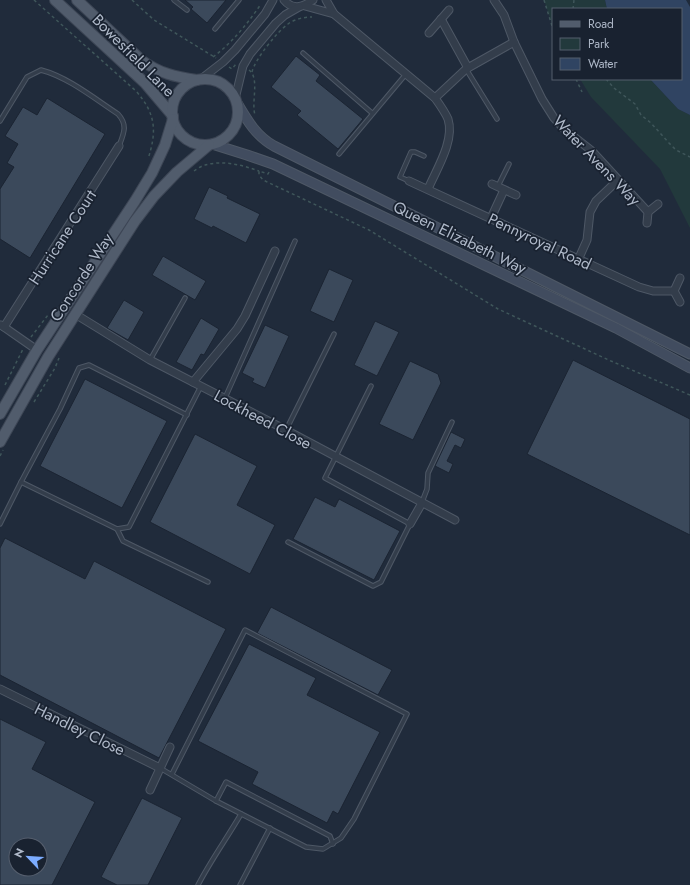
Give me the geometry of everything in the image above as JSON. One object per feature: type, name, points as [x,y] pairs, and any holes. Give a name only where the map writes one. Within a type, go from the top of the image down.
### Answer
[{"type":"main road","name":"Bowesfield Lane","points":[[55,0],[145,83],[173,118]]},
{"type":"main road","name":"Bowesfield Lane","points":[[77,0],[141,60],[153,68],[168,74],[199,80]]},
{"type":"main road","points":[[210,79],[220,82],[228,88],[236,101],[238,116],[234,127],[224,139],[210,144],[197,144],[183,136],[176,127],[173,118],[173,107],[176,96],[183,88],[199,80],[210,79]]},
{"type":"main road","name":"Concorde Way","points":[[0,414],[37,350],[132,206],[152,173],[165,145],[173,118]]},
{"type":"main road","name":"Concorde Way","points":[[2,446],[48,356],[135,221],[154,196],[177,172],[210,144]]},
{"type":"street","points":[[199,80],[223,62],[265,14],[273,0]]},
{"type":"street","points":[[284,0],[293,6],[302,6],[334,14]]},
{"type":"street","points":[[236,101],[243,66],[250,54],[276,23],[285,15],[313,0]]},
{"type":"street","points":[[326,0],[334,14],[435,98],[442,107],[448,119],[450,133],[446,148],[428,189]]},
{"type":"street","name":"Water Avens Way","points":[[494,0],[504,15],[514,42],[542,99],[554,118],[564,129],[592,151],[648,212]]},
{"type":"street","points":[[429,33],[449,10]]},
{"type":"street","points":[[441,19],[467,68]]},
{"type":"street","points":[[435,98],[467,68],[514,42]]},
{"type":"street","name":"Queen Elizabeth Way","points":[[236,101],[254,131],[274,146],[690,354]]},
{"type":"street","name":"Queen Elizabeth Way","points":[[210,144],[247,154],[273,164],[616,328],[690,368]]},
{"type":"street","name":"Hurricane Court","points":[[37,350],[2,326],[119,146]]},
{"type":"street","points":[[578,260],[587,240],[590,212],[596,201],[618,180]]},
{"type":"street","name":"Pennyroyal Road","points":[[409,181],[639,287],[653,291],[674,291]]},
{"type":"street","points":[[491,218],[498,187],[516,196]]},
{"type":"street","name":"Water Avens Way","points":[[647,223],[648,212],[658,204]]},
{"type":"street","points":[[193,382],[237,329],[245,316],[275,251]]},
{"type":"street","points":[[680,278],[674,291],[680,302]]},
{"type":"street","name":"Lockheed Close","points":[[75,314],[150,360],[455,520]]},
{"type":"street","points":[[410,524],[422,503]]},
{"type":"street","name":"Handley Close","points":[[0,689],[160,768]]},
{"type":"street","points":[[150,790],[170,748]]},
{"type":"lane","points":[[174,0],[187,10]]},
{"type":"lane","points":[[215,29],[239,0]]},
{"type":"lane","points":[[303,53],[372,113]]},
{"type":"lane","points":[[467,68],[497,119]]},
{"type":"lane","points":[[0,121],[27,77],[41,70],[51,72],[118,114],[124,120],[124,132],[119,146]]},
{"type":"lane","points":[[338,154],[406,74]]},
{"type":"lane","points":[[409,181],[400,177],[411,152],[424,156]]},
{"type":"lane","points":[[498,187],[509,164]]},
{"type":"lane","points":[[225,398],[296,241]]},
{"type":"lane","points":[[150,360],[185,298]]},
{"type":"lane","points":[[286,430],[334,334]]},
{"type":"lane","points":[[0,524],[20,482],[60,409],[79,368],[89,365],[187,415]]},
{"type":"lane","points":[[20,482],[117,529],[129,527],[201,386]]},
{"type":"lane","points":[[288,542],[373,586],[381,582],[410,524],[325,478],[371,386]]},
{"type":"lane","points":[[422,503],[427,489],[428,473],[452,422]]},
{"type":"lane","points":[[117,529],[123,541],[208,582]]},
{"type":"lane","points":[[160,768],[216,801],[306,847],[323,849],[341,838],[354,819],[407,714],[245,630],[172,774]]},
{"type":"lane","points":[[216,801],[226,782],[330,836],[333,844]]},
{"type":"lane","points":[[198,885],[212,858],[220,849],[241,814]]},
{"type":"lane","points":[[240,885],[270,828]]},
{"type":"path","points":[[34,0],[136,91],[145,102],[152,116],[154,128],[153,142],[148,159]]},
{"type":"path","points":[[132,0],[154,20],[232,69],[236,63],[252,72],[255,79],[253,108],[256,118]]},
{"type":"path","points":[[544,0],[552,26]]},
{"type":"path","points":[[213,57],[239,32],[263,1]]},
{"type":"path","points":[[252,72],[259,57],[288,24],[298,19],[316,17],[322,11]]},
{"type":"path","points":[[576,80],[582,92]]},
{"type":"path","points":[[607,80],[614,88],[635,104],[641,115],[652,123],[676,150],[690,158]]},
{"type":"path","points":[[190,173],[205,165],[226,163],[244,166],[268,174]]},
{"type":"path","points":[[259,170],[259,175],[263,180],[369,230],[498,309],[611,361],[690,394]]},
{"type":"path","points":[[33,402],[55,368],[60,355]]},
{"type":"path","points":[[0,456],[2,446]]},
{"type":"green space","points":[[544,0],[605,0],[607,8],[552,8],[552,24]]},
{"type":"green space","points":[[581,80],[651,80],[678,109],[690,115],[690,228],[660,169],[591,97]]},
{"type":"water","points":[[605,0],[686,0],[690,7],[690,115],[678,109],[651,80],[682,80],[682,8],[607,8]]},
{"type":"building","points":[[185,0],[226,0],[207,23],[191,9],[193,7]]},
{"type":"building","points":[[296,56],[320,75],[316,81],[363,119],[338,149],[297,115],[301,111],[271,87]]},
{"type":"building","points":[[47,98],[105,134],[30,258],[0,239],[0,189],[14,167],[7,163],[18,144],[5,136],[23,107],[37,115]]},
{"type":"building","points":[[209,187],[228,196],[227,198],[260,214],[246,243],[213,226],[212,228],[194,219]]},
{"type":"building","points":[[163,256],[206,281],[195,300],[152,275]]},
{"type":"building","points":[[329,269],[353,280],[334,322],[310,311]]},
{"type":"building","points":[[124,300],[144,312],[128,340],[107,328]]},
{"type":"building","points":[[201,318],[219,329],[204,355],[201,354],[192,370],[176,362]]},
{"type":"building","points":[[375,321],[399,332],[377,376],[354,365]]},
{"type":"building","points":[[265,325],[289,336],[265,388],[252,382],[254,379],[242,373]]},
{"type":"building","points":[[573,360],[690,419],[690,535],[527,454]]},
{"type":"building","points":[[410,361],[438,374],[441,383],[413,440],[379,424]]},
{"type":"building","points":[[85,379],[167,421],[122,508],[40,466]]},
{"type":"building","points":[[451,432],[465,439],[461,448],[455,445],[447,461],[453,464],[449,473],[435,466]]},
{"type":"building","points":[[195,434],[257,466],[237,505],[275,525],[250,574],[150,522]]},
{"type":"building","points":[[315,497],[335,507],[339,499],[400,531],[374,580],[293,539]]},
{"type":"building","points":[[5,538],[85,579],[94,561],[226,629],[159,758],[0,675],[0,548]]},
{"type":"building","points":[[271,607],[392,670],[378,695],[257,633]]},
{"type":"building","points":[[249,644],[316,678],[307,695],[380,732],[338,814],[333,811],[327,823],[252,784],[258,772],[198,741]]},
{"type":"building","points":[[0,719],[46,742],[32,769],[95,802],[52,885],[0,885]]},
{"type":"building","points":[[142,798],[182,818],[148,885],[117,885],[101,877]]}]
